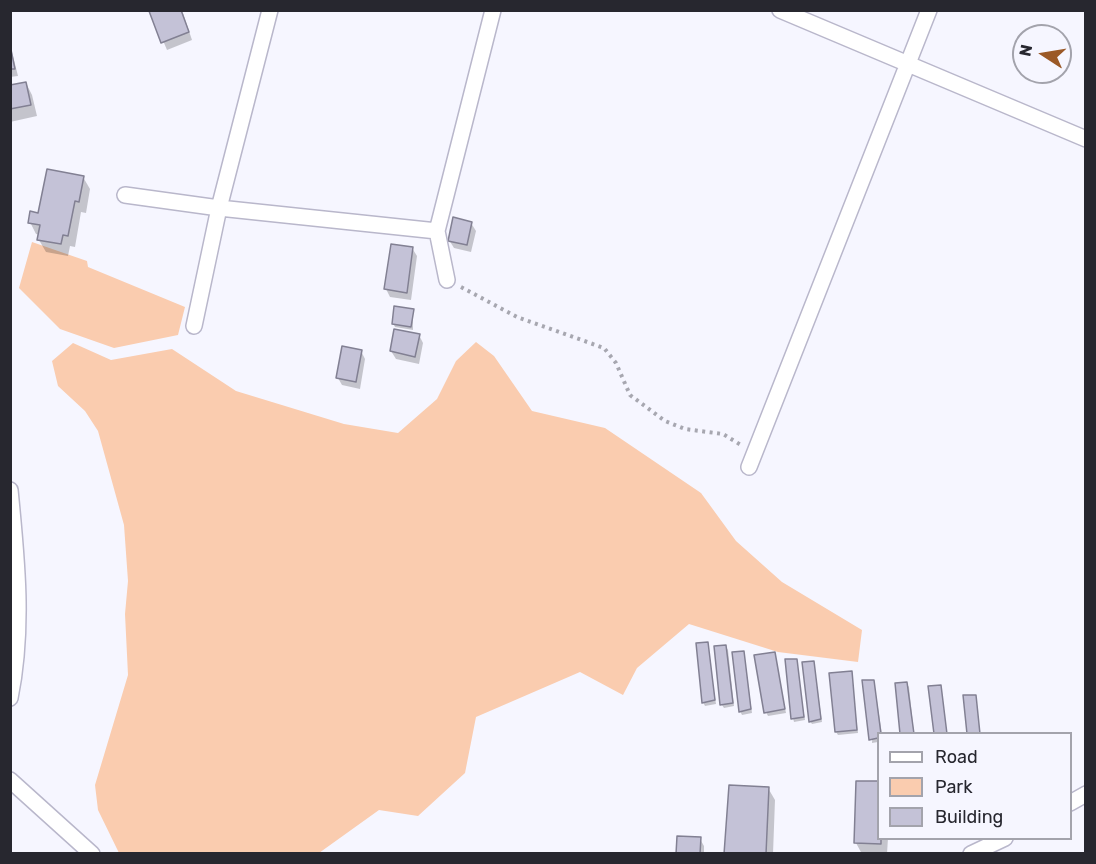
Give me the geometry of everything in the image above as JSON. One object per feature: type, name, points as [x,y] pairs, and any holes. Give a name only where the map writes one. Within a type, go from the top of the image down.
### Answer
[{"type":"street","points":[[194,326],[219,208],[270,10]]},
{"type":"street","points":[[447,280],[437,231],[493,10]]},
{"type":"street","points":[[780,10],[1086,139]]},
{"type":"street","points":[[752,460],[906,63],[929,10]]},
{"type":"street","points":[[125,195],[219,208],[437,231]]},
{"type":"street","points":[[10,490],[18,569],[19,617],[10,698]]},
{"type":"street","points":[[10,780],[92,854]]},
{"type":"street","points":[[1072,802],[1086,794]]},
{"type":"street","points":[[971,854],[1001,840]]},
{"type":"path","points":[[447,280],[517,317],[604,348],[616,363],[630,395],[666,421],[686,429],[723,434],[752,460]]},
{"type":"green space","points":[[32,242],[87,261],[88,267],[185,307],[178,335],[114,348],[60,329],[19,288]]},
{"type":"green space","points":[[476,342],[494,356],[532,411],[605,428],[701,493],[736,541],[782,582],[862,630],[858,662],[778,652],[689,624],[637,668],[623,695],[580,672],[476,717],[465,773],[418,816],[379,810],[319,853],[119,853],[98,810],[95,785],[128,675],[125,614],[128,581],[124,525],[98,431],[85,411],[58,386],[52,361],[73,343],[111,360],[172,349],[236,391],[344,424],[398,433],[437,399],[456,361]]},
{"type":"building","points":[[181,10],[189,32],[161,43],[149,11]]},
{"type":"building","points":[[10,45],[15,69],[10,69]]},
{"type":"building","points":[[26,82],[31,105],[10,109],[10,85]]},
{"type":"building","points":[[47,169],[84,176],[79,202],[75,201],[68,236],[63,235],[61,244],[37,240],[40,225],[28,223],[30,211],[38,213]]},
{"type":"building","points":[[453,217],[472,222],[467,245],[448,241]]},
{"type":"building","points":[[391,244],[413,247],[407,293],[384,289]]},
{"type":"building","points":[[394,306],[414,309],[411,327],[392,324]]},
{"type":"building","points":[[394,329],[420,334],[415,357],[390,351]]},
{"type":"building","points":[[342,346],[362,350],[356,382],[336,378]]},
{"type":"building","points":[[708,642],[715,700],[702,703],[696,643]]},
{"type":"building","points":[[726,645],[733,703],[720,705],[714,646]]},
{"type":"building","points":[[744,651],[751,709],[739,712],[732,652]]},
{"type":"building","points":[[775,652],[785,709],[764,713],[754,655]]},
{"type":"building","points":[[785,659],[797,659],[804,717],[791,719]]},
{"type":"building","points":[[814,661],[821,719],[809,722],[802,662]]},
{"type":"building","points":[[852,671],[857,730],[835,732],[829,673]]},
{"type":"building","points":[[862,680],[874,680],[881,732],[877,732],[877,738],[869,740]]},
{"type":"building","points":[[907,682],[914,732],[900,732],[895,683]]},
{"type":"building","points":[[941,685],[947,732],[934,732],[928,686]]},
{"type":"building","points":[[963,695],[976,695],[980,732],[967,732]]},
{"type":"building","points":[[856,781],[877,781],[877,840],[881,840],[881,844],[854,843]]},
{"type":"building","points":[[729,785],[769,787],[766,854],[724,854]]},
{"type":"building","points":[[677,836],[701,837],[700,854],[676,854]]}]
